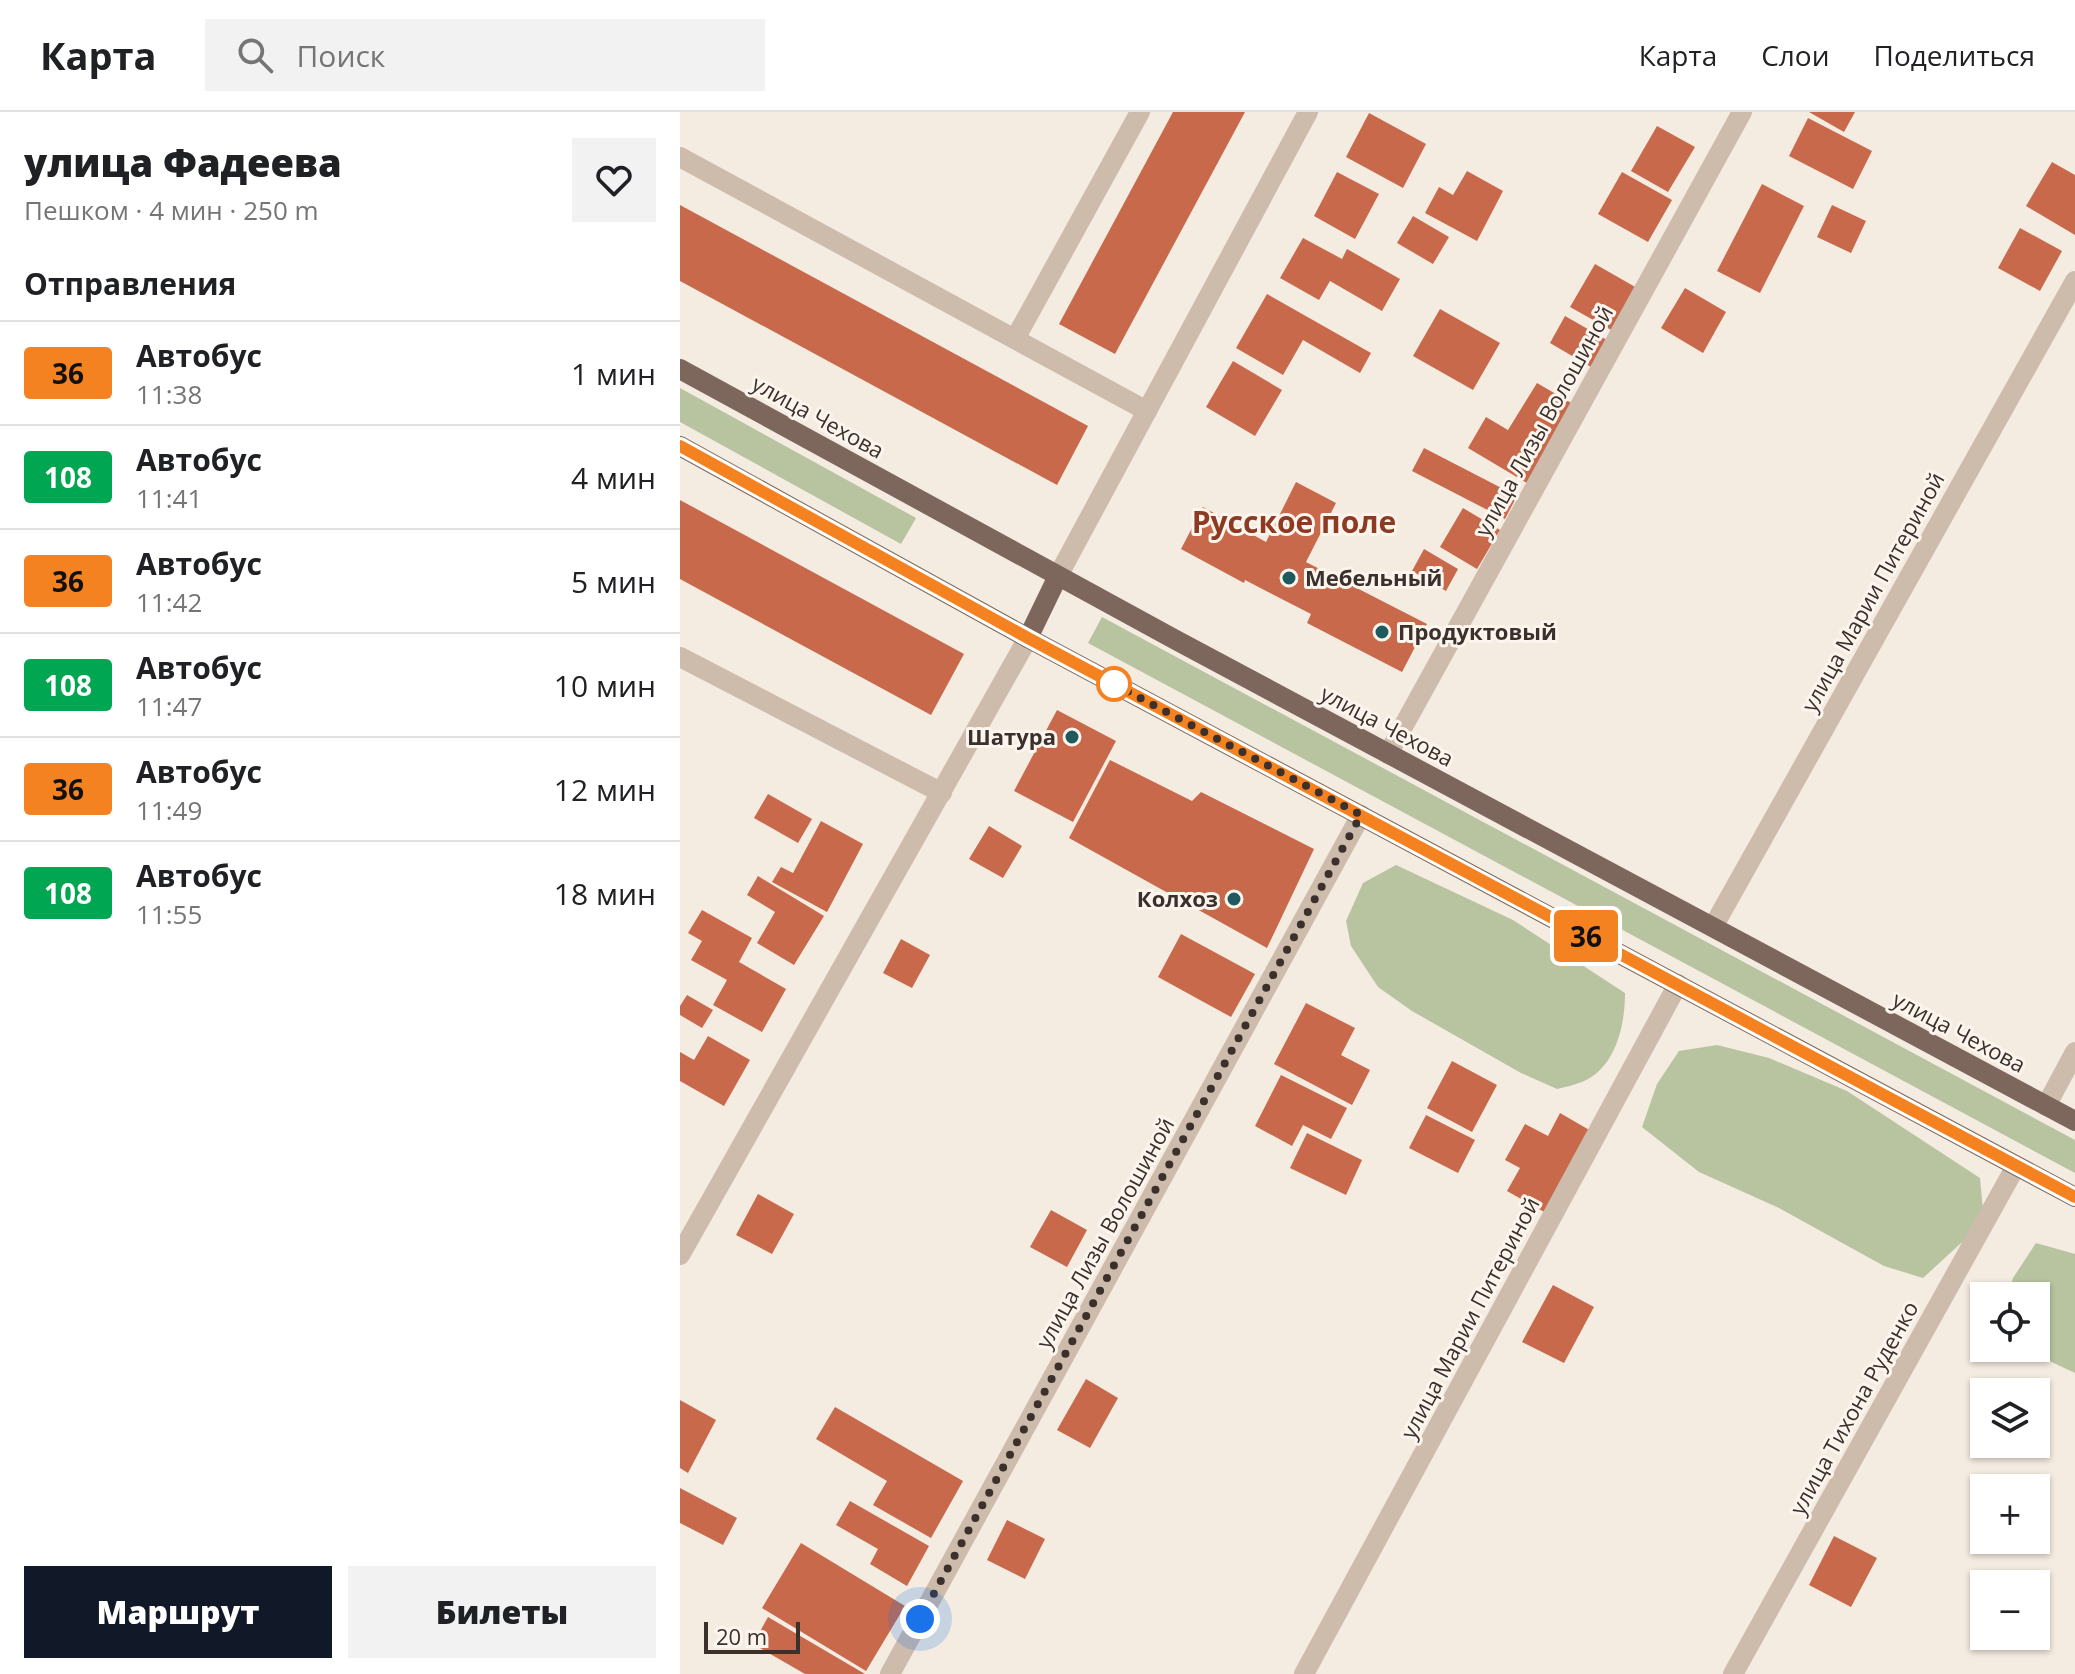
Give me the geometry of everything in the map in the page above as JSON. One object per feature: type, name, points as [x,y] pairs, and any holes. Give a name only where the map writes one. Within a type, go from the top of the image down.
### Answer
[{"type":"main road","name":"улица Чехова","points":[[680,369],[1388,754],[2075,1121]]},
{"type":"main road","points":[[680,446],[1028,638],[2075,1197]]},
{"type":"main road","points":[[1028,638],[1058,576]]},
{"type":"street","points":[[1015,339],[1140,112]]},
{"type":"street","points":[[1058,576],[1308,112]]},
{"type":"street","name":"улица Лизы Волошиной","points":[[1388,754],[1742,112]]},
{"type":"street","points":[[680,157],[1147,411]]},
{"type":"street","name":"улица Марии Питериной","points":[[1713,927],[2075,281]]},
{"type":"street","points":[[680,1255],[1028,638]]},
{"type":"street","points":[[680,657],[942,793]]},
{"type":"street","name":"улица Лизы Волошиной","points":[[890,1674],[1361,815]]},
{"type":"street","name":"улица Марии Питериной","points":[[1304,1674],[1678,984]]},
{"type":"street","points":[[2046,1106],[2075,1052]]},
{"type":"street","name":"улица Тихона Руденко","points":[[1733,1674],[2016,1166]]},
{"type":"green space","points":[[680,388],[916,518],[901,544],[680,422]]},
{"type":"green space","points":[[1102,617],[2075,1140],[2075,1173],[1088,643]]},
{"type":"green space","points":[[1396,865],[1513,920],[1625,993],[1620,1032],[1603,1067],[1582,1082],[1557,1089],[1521,1073],[1412,1011],[1378,987],[1351,946],[1346,921],[1363,883]]},
{"type":"green space","points":[[1717,1045],[1769,1058],[1847,1091],[1980,1178],[1984,1222],[1923,1278],[1884,1266],[1779,1208],[1699,1172],[1642,1127],[1657,1084],[1679,1051]]},
{"type":"green space","points":[[2036,1243],[2075,1254],[2075,1373],[2050,1361],[2050,1282],[2012,1282]]},
{"type":"building","points":[[1173,112],[1245,112],[1115,354],[1059,324]]},
{"type":"building","points":[[1809,112],[1855,112],[1844,132]]},
{"type":"building","points":[[1369,113],[1426,144],[1403,188],[1346,157]]},
{"type":"building","points":[[1808,118],[1872,151],[1853,189],[1789,156]]},
{"type":"building","points":[[1657,126],[1695,147],[1668,192],[1631,171]]},
{"type":"building","points":[[2052,162],[2075,175],[2075,235],[2026,206]]},
{"type":"building","points":[[1467,171],[1503,191],[1477,241],[1425,213],[1439,187],[1453,195]]},
{"type":"building","points":[[1337,172],[1379,194],[1355,239],[1314,216]]},
{"type":"building","points":[[1622,172],[1672,200],[1648,242],[1598,214]]},
{"type":"building","points":[[1762,184],[1804,206],[1760,293],[1717,271]]},
{"type":"building","points":[[680,205],[1088,426],[1057,485],[680,281]]},
{"type":"building","points":[[1832,205],[1866,221],[1851,253],[1817,237]]},
{"type":"building","points":[[1413,216],[1449,237],[1433,264],[1397,243]]},
{"type":"building","points":[[2020,228],[2062,251],[2040,291],[1998,268]]},
{"type":"building","points":[[1303,238],[1342,259],[1347,249],[1400,279],[1382,311],[1330,281],[1319,300],[1280,278]]},
{"type":"building","points":[[1595,264],[1637,288],[1613,331],[1570,307]]},
{"type":"building","points":[[1685,288],[1726,312],[1703,353],[1661,328]]},
{"type":"building","points":[[1267,294],[1371,353],[1360,373],[1303,340],[1283,375],[1236,348]]},
{"type":"building","points":[[1440,309],[1500,343],[1473,390],[1413,356]]},
{"type":"building","points":[[1565,316],[1607,340],[1591,367],[1550,343]]},
{"type":"building","points":[[1233,361],[1282,390],[1255,436],[1206,407]]},
{"type":"building","points":[[1537,383],[1573,404],[1527,483],[1468,448],[1486,417],[1508,430]]},
{"type":"building","points":[[1424,448],[1517,496],[1505,519],[1412,471]]},
{"type":"building","points":[[1296,482],[1336,503],[1306,562],[1427,624],[1402,672],[1307,623],[1311,614],[1181,549],[1203,507],[1266,542]]},
{"type":"building","points":[[680,500],[964,654],[931,715],[680,579]]},
{"type":"building","points":[[1463,508],[1500,530],[1477,569],[1440,547]]},
{"type":"building","points":[[1424,549],[1458,569],[1446,591],[1412,571]]},
{"type":"building","points":[[1057,710],[1116,741],[1073,822],[1014,791]]},
{"type":"building","name":"Колхоз","points":[[1110,760],[1192,801],[1201,792],[1314,849],[1267,948],[1069,838]]},
{"type":"building","points":[[768,794],[812,819],[798,843],[754,818]]},
{"type":"building","points":[[821,821],[863,844],[827,912],[772,882],[781,867],[793,873]]},
{"type":"building","points":[[989,826],[1022,846],[1003,878],[969,859]]},
{"type":"building","points":[[758,876],[824,916],[794,965],[757,943],[775,912],[747,895]]},
{"type":"building","points":[[702,910],[752,938],[739,962],[786,989],[762,1032],[713,1005],[727,980],[691,960],[702,941],[688,933]]},
{"type":"building","points":[[1181,934],[1255,974],[1231,1017],[1158,977]]},
{"type":"building","points":[[901,939],[930,955],[912,988],[883,973]]},
{"type":"building","points":[[687,995],[713,1010],[702,1028],[680,1015],[680,1006]]},
{"type":"building","points":[[1306,1003],[1355,1028],[1341,1055],[1370,1070],[1352,1105],[1274,1064]]},
{"type":"building","points":[[708,1036],[750,1060],[724,1106],[680,1081],[680,1052],[694,1060]]},
{"type":"building","points":[[1452,1061],[1497,1085],[1472,1132],[1427,1108]]},
{"type":"building","points":[[1281,1075],[1347,1108],[1331,1139],[1303,1125],[1292,1146],[1255,1126]]},
{"type":"building","points":[[1560,1113],[1591,1131],[1546,1213],[1507,1191],[1520,1168],[1505,1160],[1525,1124],[1548,1136]]},
{"type":"building","points":[[1426,1115],[1475,1140],[1458,1173],[1409,1148]]},
{"type":"building","points":[[1307,1133],[1362,1160],[1346,1195],[1290,1168]]},
{"type":"building","points":[[758,1194],[794,1214],[772,1254],[736,1235]]},
{"type":"building","points":[[1051,1210],[1087,1230],[1067,1267],[1030,1247]]},
{"type":"building","points":[[1553,1285],[1594,1307],[1564,1363],[1522,1342]]},
{"type":"building","points":[[1086,1379],[1118,1398],[1090,1448],[1057,1430]]},
{"type":"building","points":[[680,1400],[716,1420],[688,1473],[680,1468]]},
{"type":"building","points":[[835,1407],[963,1481],[931,1538],[873,1505],[887,1481],[816,1439]]},
{"type":"building","points":[[680,1488],[737,1518],[723,1545],[680,1523]]},
{"type":"building","points":[[850,1501],[929,1546],[907,1586],[870,1564],[878,1549],[836,1525]]},
{"type":"building","points":[[1007,1520],[1045,1539],[1025,1579],[987,1560]]},
{"type":"building","points":[[1834,1536],[1877,1558],[1851,1607],[1809,1585]]},
{"type":"building","points":[[801,1543],[905,1606],[866,1671],[762,1608]]},
{"type":"building","points":[[768,1617],[865,1674],[805,1674],[753,1644]]},
{"type":"bus line","name":"36","points":[[680,446],[1028,638],[2075,1197]]},
{"type":"place","name":"Мебельный","points":[[1289,578]]},
{"type":"place","name":"Продуктовый","points":[[1382,632]]},
{"type":"place","name":"Шатура","points":[[1072,737]]},
{"type":"place","name":"Колхоз","points":[[1234,899]]},
{"type":"district","name":"Русское поле","points":[[1294,523]]},
{"type":"route","points":[[920,1619],[1361,815],[1114,684]]}]
